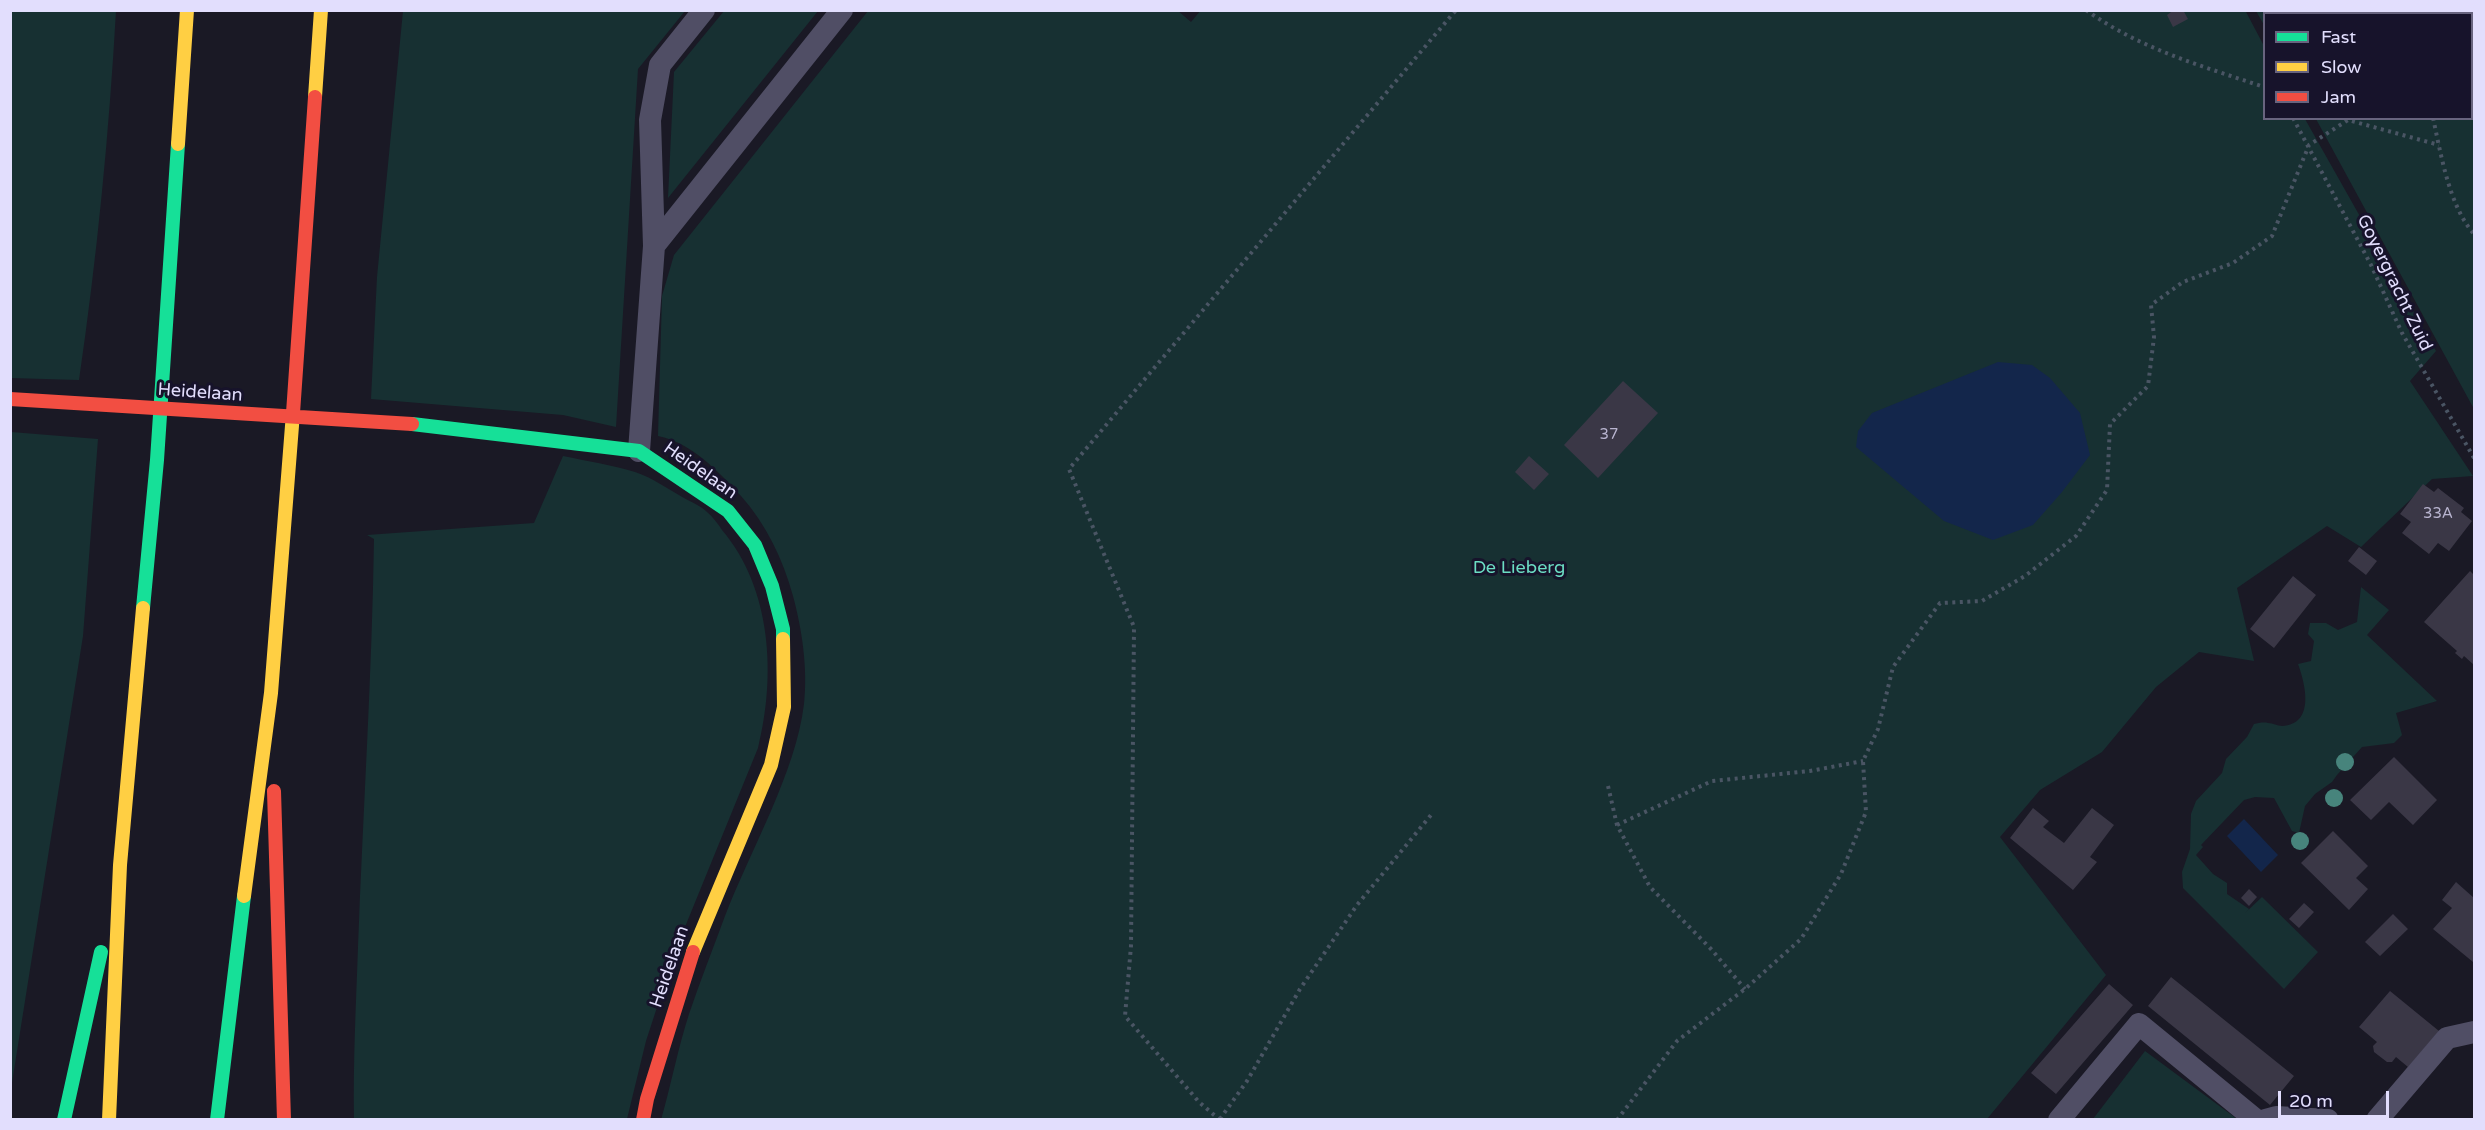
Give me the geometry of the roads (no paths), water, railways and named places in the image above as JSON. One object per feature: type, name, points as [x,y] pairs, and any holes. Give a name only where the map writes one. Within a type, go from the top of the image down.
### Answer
[{"type":"main road","points":[[109,1119],[120,865],[157,460],[187,10]]},
{"type":"main road","points":[[217,1119],[271,693],[289,474],[321,10]]},
{"type":"main road","name":"Heidelaan","points":[[10,399],[434,425],[639,451],[728,511],[755,545],[772,586],[783,629],[784,707],[771,765],[688,965],[647,1099],[644,1119]]},
{"type":"main road","points":[[271,693],[284,1119]]},
{"type":"main road","points":[[64,1119],[120,865]]},
{"type":"lane","points":[[639,451],[654,246],[650,120],[660,65],[704,10]]},
{"type":"lane","points":[[654,246],[842,10]]},
{"type":"lane","points":[[2059,1119],[2139,1024],[2256,1119]]},
{"type":"lane","points":[[2377,1119],[2447,1038],[2475,1032]]},
{"type":"lane","points":[[2265,1119],[2276,1117],[2328,1119]]},
{"type":"water","points":[[1998,362],[2032,365],[2050,378],[2080,413],[2090,455],[2033,525],[1993,540],[1944,521],[1856,447],[1858,431],[1872,413]]},
{"type":"water","points":[[2244,819],[2278,855],[2261,872],[2227,836]]},
{"type":"park label","name":"De Lieberg","points":[[1519,568]]}]
